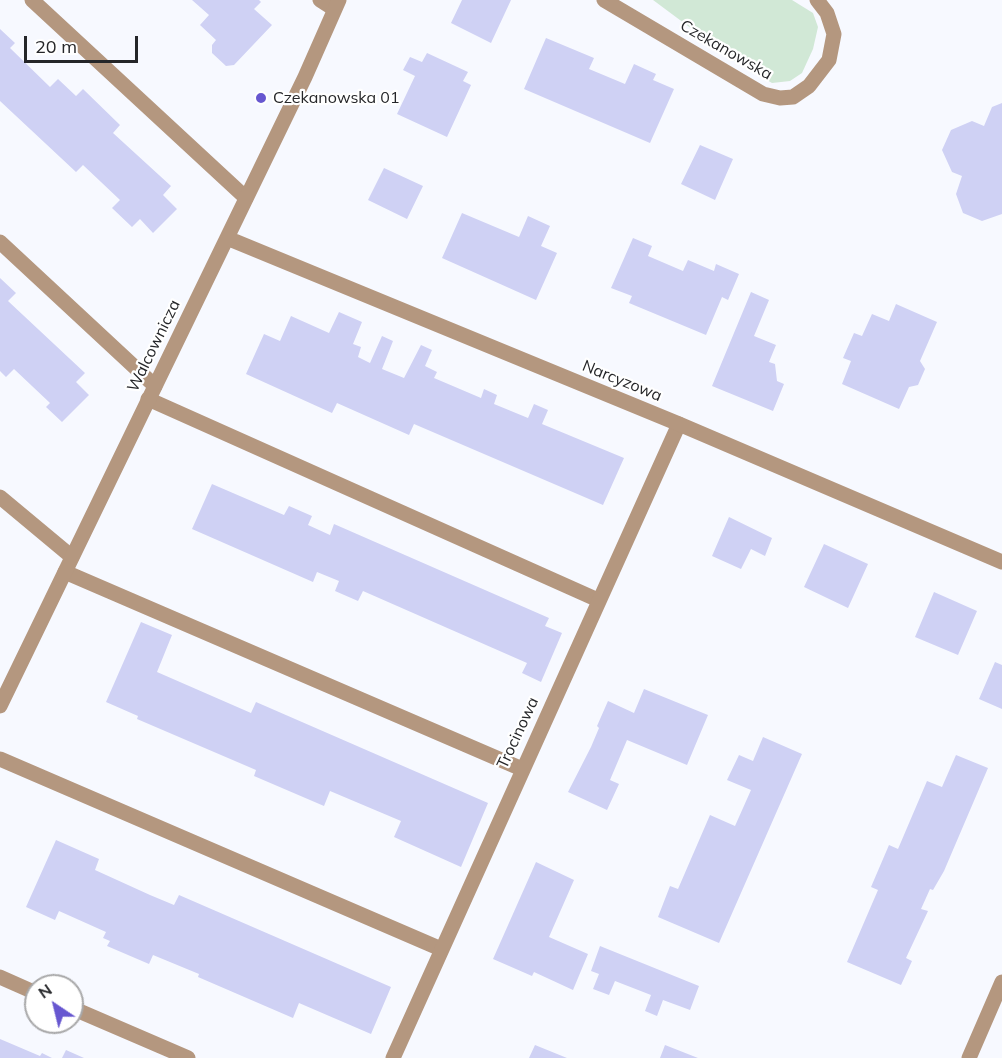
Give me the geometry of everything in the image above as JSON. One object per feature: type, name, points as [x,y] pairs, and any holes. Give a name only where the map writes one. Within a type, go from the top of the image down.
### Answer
[{"type":"street","points":[[32,0],[246,198]]},
{"type":"street","points":[[320,0],[336,5]]},
{"type":"street","name":"Czekanowska","points":[[604,0],[763,94],[780,98],[793,97],[809,86],[829,60],[834,34],[827,13],[817,0]]},
{"type":"street","name":"Walcownicza","points":[[0,706],[305,77],[336,5]]},
{"type":"street","name":"Narcyzowa","points":[[227,238],[679,424],[1002,562]]},
{"type":"street","points":[[0,242],[152,393],[598,600]]},
{"type":"street","name":"Trocinowa","points":[[393,1058],[679,424]]},
{"type":"street","points":[[0,496],[72,556]]},
{"type":"street","points":[[65,572],[522,769]]},
{"type":"street","points":[[0,759],[441,949]]},
{"type":"street","points":[[0,977],[24,988]]},
{"type":"street","points":[[969,1058],[1002,982]]},
{"type":"street","points":[[84,1013],[188,1058]]},
{"type":"green space","points":[[653,0],[792,0],[813,13],[818,27],[813,49],[802,73],[790,81],[772,83],[735,61]]},
{"type":"building","points":[[192,0],[259,0],[261,2],[254,9],[272,25],[234,65],[226,66],[212,53],[212,45],[216,40],[200,25],[209,15]]},
{"type":"building","points":[[462,0],[511,0],[491,43],[451,23]]},
{"type":"building","points":[[0,29],[15,43],[10,48],[50,87],[58,79],[76,96],[83,89],[120,125],[113,133],[171,186],[163,195],[177,209],[153,233],[140,219],[132,227],[112,208],[120,200],[83,165],[76,172],[0,101]]},
{"type":"building","points":[[546,38],[594,58],[589,69],[625,84],[634,64],[656,74],[653,80],[674,89],[650,143],[524,89]]},
{"type":"building","points":[[427,53],[468,72],[463,81],[471,85],[447,137],[397,114],[415,76],[403,70],[410,57],[422,62]]},
{"type":"building","points":[[1002,103],[1002,214],[982,221],[963,213],[956,194],[962,176],[952,172],[942,150],[951,130],[972,121],[984,126],[992,107]]},
{"type":"building","points":[[700,145],[733,159],[715,200],[681,184]]},
{"type":"building","points":[[384,168],[423,186],[407,219],[368,200]]},
{"type":"building","points":[[462,213],[519,237],[528,216],[550,226],[541,246],[557,253],[536,300],[442,258]]},
{"type":"building","points":[[633,238],[652,246],[648,256],[683,271],[688,260],[714,271],[716,264],[739,274],[728,300],[722,297],[706,335],[629,303],[632,296],[611,288]]},
{"type":"building","points":[[0,278],[16,293],[8,301],[85,373],[76,382],[89,395],[62,422],[46,407],[50,403],[14,369],[6,377],[0,371]]},
{"type":"building","points":[[751,292],[769,300],[754,336],[776,345],[769,362],[775,364],[777,381],[784,384],[773,411],[712,386]]},
{"type":"building","points":[[896,304],[937,322],[920,361],[925,369],[918,385],[909,387],[899,409],[842,384],[851,361],[843,358],[854,333],[862,336],[872,314],[889,321]]},
{"type":"building","points":[[339,312],[362,322],[353,344],[361,347],[358,357],[370,363],[382,336],[393,341],[382,369],[404,378],[421,345],[432,350],[425,366],[437,372],[434,378],[481,398],[484,389],[497,395],[494,404],[528,418],[534,404],[548,410],[542,424],[624,458],[603,505],[414,424],[409,435],[337,403],[332,413],[246,374],[264,334],[280,341],[291,316],[329,333]]},
{"type":"building","points":[[212,484],[284,515],[289,506],[312,516],[308,525],[330,535],[334,524],[549,618],[545,626],[562,633],[541,682],[522,673],[527,663],[363,591],[358,601],[335,591],[339,581],[317,572],[313,582],[192,529]]},
{"type":"building","points":[[729,517],[772,538],[765,556],[751,549],[741,569],[712,556]]},
{"type":"building","points":[[824,544],[868,564],[848,608],[804,587]]},
{"type":"building","points":[[934,592],[977,611],[958,655],[915,637]]},
{"type":"building","points":[[141,622],[172,635],[157,672],[251,713],[256,702],[488,803],[461,867],[394,837],[401,821],[330,791],[324,806],[254,776],[256,770],[137,719],[138,716],[106,702]]},
{"type":"building","points":[[995,662],[1002,665],[1002,709],[979,699]]},
{"type":"building","points":[[644,689],[708,715],[687,765],[627,740],[610,780],[619,784],[607,810],[568,792],[591,747],[608,701],[634,713]]},
{"type":"building","points":[[763,737],[802,754],[719,943],[658,917],[670,886],[678,889],[710,815],[735,826],[751,790],[727,780],[739,755],[753,761]]},
{"type":"building","points":[[956,755],[988,768],[944,871],[933,890],[930,889],[921,909],[928,911],[906,958],[912,961],[901,985],[847,962],[878,890],[871,887],[889,845],[898,849],[927,781],[942,787]]},
{"type":"building","points":[[56,840],[99,859],[95,870],[150,895],[174,905],[179,895],[391,987],[371,1034],[299,1003],[293,1018],[153,955],[149,964],[107,946],[110,941],[103,938],[106,932],[59,911],[55,920],[26,907]]},
{"type":"building","points":[[536,862],[574,880],[549,937],[588,954],[573,990],[534,972],[532,976],[493,959]]},
{"type":"building","points":[[600,946],[699,986],[690,1010],[663,1000],[657,1016],[645,1011],[651,995],[615,981],[609,995],[593,989],[599,974],[591,971]]},
{"type":"building","points":[[0,1039],[40,1056],[42,1053],[52,1058],[0,1058]]},
{"type":"building","points":[[535,1045],[567,1058],[529,1058]]},
{"type":"building","points":[[665,1045],[698,1058],[660,1058]]},
{"type":"building","points":[[66,1050],[84,1058],[62,1058]]},
{"type":"place","name":"Czekanowska 01","points":[[261,98]]}]
